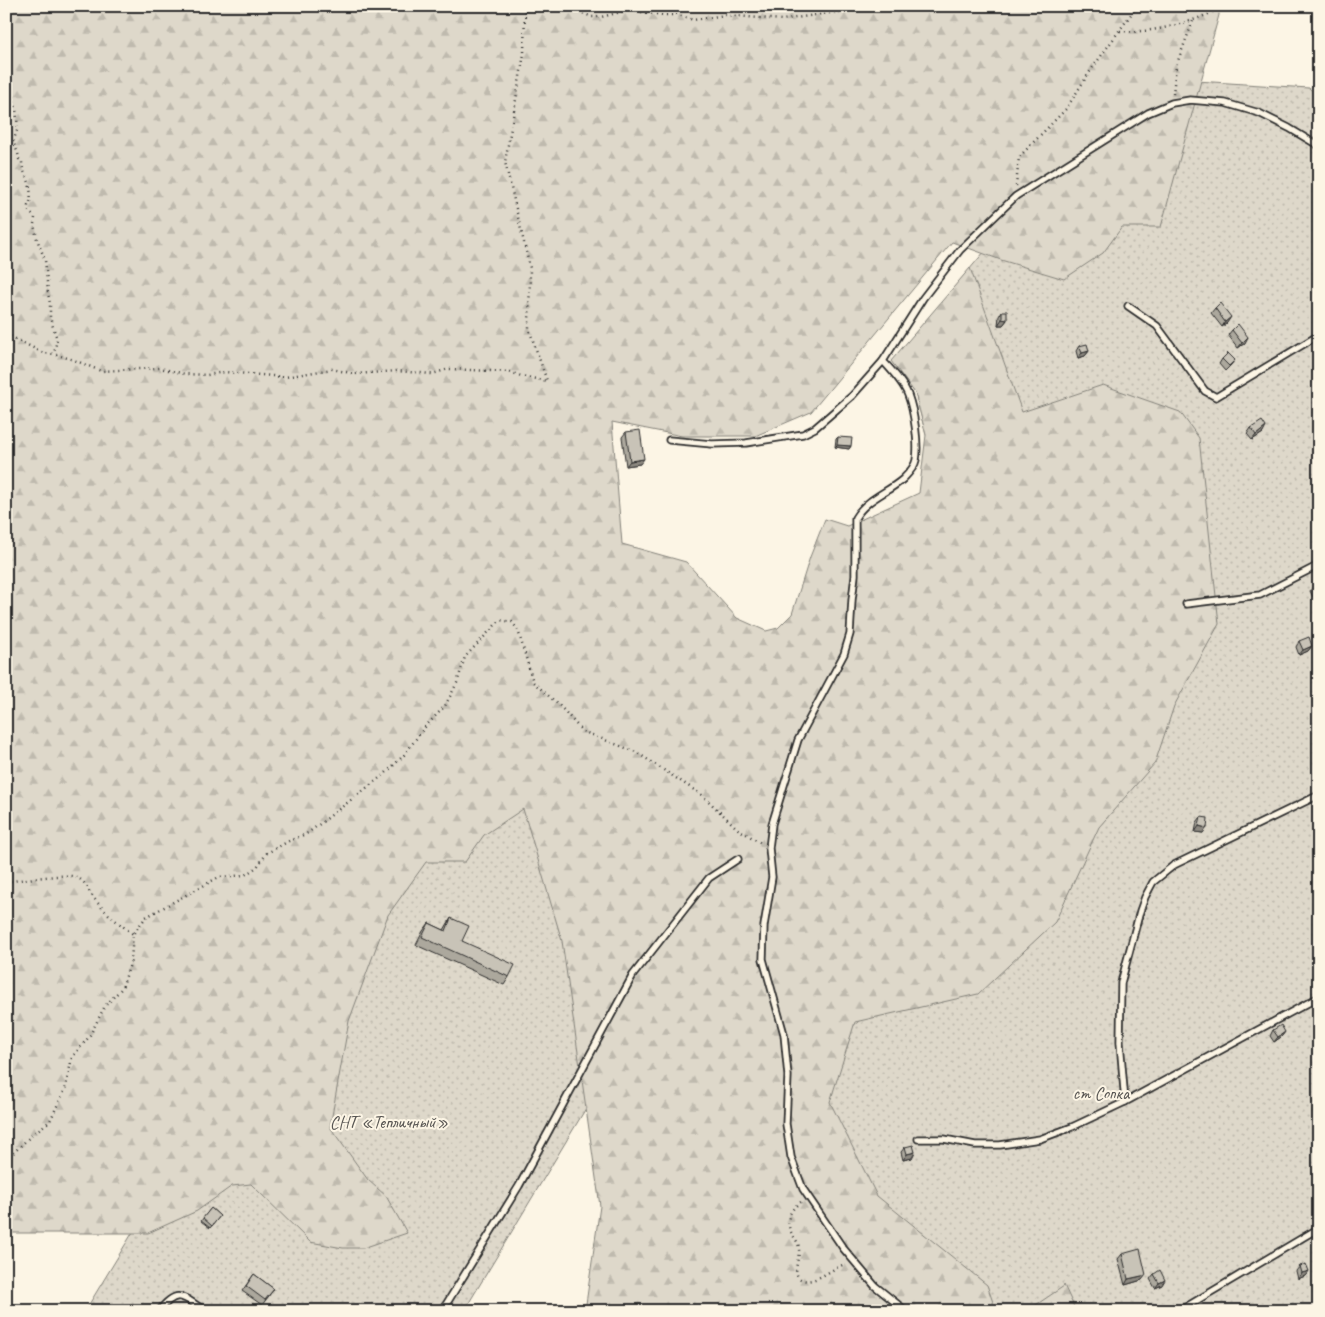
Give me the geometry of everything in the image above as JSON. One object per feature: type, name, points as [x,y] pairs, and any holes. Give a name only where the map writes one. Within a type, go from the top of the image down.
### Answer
[{"type":"lane","points":[[669,440],[712,444],[746,443],[803,434],[815,428],[840,408],[884,361],[923,298],[960,250],[1016,196],[1148,113],[1172,103],[1200,100],[1225,103],[1259,113],[1290,128],[1319,146]]},
{"type":"lane","points":[[1128,306],[1157,326],[1205,391],[1216,397],[1319,335]]},
{"type":"lane","points":[[884,361],[898,377],[908,395],[916,438],[916,462],[903,479],[869,502],[860,510],[855,518],[855,575],[850,634],[844,654],[798,740],[772,824],[769,848],[772,877],[764,926],[763,959],[784,1034],[788,1076],[786,1124],[792,1157],[807,1196],[842,1248],[875,1286],[906,1311]]},
{"type":"lane","points":[[1186,604],[1260,595],[1319,565]]},
{"type":"lane","points":[[1125,1102],[1120,1042],[1121,983],[1140,911],[1153,882],[1174,865],[1319,795]]},
{"type":"lane","points":[[442,1311],[519,1186],[633,975],[709,878],[738,859]]},
{"type":"lane","points":[[918,1139],[944,1139],[974,1145],[1000,1145],[1040,1138],[1072,1127],[1125,1102],[1319,997]]},
{"type":"lane","points":[[1179,1311],[1319,1228]]},
{"type":"lane","points":[[159,1311],[167,1300],[175,1296],[183,1297],[205,1311]]},
{"type":"path","points":[[6,334],[43,353],[54,354],[101,371],[160,368],[185,374],[207,375],[225,372],[285,377],[332,369],[355,374],[397,371],[432,374],[449,369],[510,372],[521,376],[547,380],[529,329],[530,268],[505,162],[524,54],[525,6]]},
{"type":"path","points":[[554,6],[578,11],[592,17],[601,17],[628,10],[662,15],[679,15],[693,20],[725,15],[782,20],[903,6]]},
{"type":"path","points":[[1016,196],[1019,157],[1066,109],[1091,70],[1137,6]]},
{"type":"path","points":[[1120,31],[1142,31],[1193,21],[1226,6]]},
{"type":"path","points":[[1172,103],[1176,66],[1193,21]]},
{"type":"path","points":[[6,84],[11,88],[16,109],[18,128],[13,142],[19,159],[22,161],[23,172],[29,182],[31,200],[28,206],[29,211],[35,218],[34,224],[37,239],[45,260],[50,318],[57,339],[54,354]]},
{"type":"path","points":[[6,1160],[34,1133],[50,1121],[66,1087],[72,1057],[89,1037],[105,1006],[122,988],[132,962],[134,934],[146,917],[219,876],[245,875],[258,867],[267,853],[288,841],[308,833],[386,772],[404,755],[424,728],[445,706],[457,683],[465,657],[500,620],[512,622],[518,630],[534,682],[560,706],[582,731],[636,752],[702,795],[738,829],[769,848]]},
{"type":"path","points":[[6,882],[75,876],[82,880],[98,904],[109,916],[134,934]]},
{"type":"path","points":[[807,1196],[794,1207],[788,1223],[800,1247],[797,1273],[800,1279],[806,1282],[814,1280],[840,1266],[855,1263]]},
{"type":"green space","points":[[6,6],[1219,6],[1219,15],[1161,227],[1122,227],[1103,253],[1064,279],[1001,260],[952,242],[811,412],[755,436],[682,436],[612,422],[622,544],[686,562],[737,618],[766,631],[778,628],[792,614],[810,557],[825,519],[847,526],[919,493],[926,435],[915,393],[891,361],[970,268],[1022,412],[1103,385],[1180,412],[1199,438],[1219,624],[1174,706],[1155,763],[1099,827],[1055,922],[978,994],[855,1022],[830,1102],[877,1196],[987,1285],[996,1311],[585,1311],[600,1206],[562,941],[523,809],[484,835],[465,862],[426,862],[388,915],[349,1021],[330,1127],[368,1180],[386,1196],[407,1233],[363,1248],[343,1248],[310,1242],[251,1184],[232,1186],[197,1211],[148,1233],[6,1233]]},
{"type":"green space","name":"ст Сопка","points":[[1132,77],[1309,88],[1319,97],[1319,1311],[919,1311],[803,1072],[1135,769],[926,435],[915,393],[892,361]]},
{"type":"green space","name":"СНТ «Тепличный»","points":[[487,648],[757,824],[464,1311],[85,1311]]},
{"type":"green space","points":[[1064,1286],[1076,1311],[1027,1311]]},
{"type":"building","points":[[1220,303],[1231,317],[1225,322],[1215,308]]},
{"type":"building","points":[[1002,311],[1007,311],[1007,320],[1002,319]]},
{"type":"building","points":[[1238,324],[1248,337],[1242,343],[1232,330]]},
{"type":"building","points":[[1087,344],[1089,351],[1082,353],[1079,346]]},
{"type":"building","points":[[1228,353],[1235,360],[1229,366],[1222,359]]},
{"type":"building","points":[[1262,421],[1266,427],[1256,435],[1251,428]]},
{"type":"building","points":[[640,430],[644,459],[630,461],[626,432]]},
{"type":"building","points":[[838,437],[852,438],[851,446],[837,445]]},
{"type":"building","points":[[1319,583],[1319,590],[1316,591],[1314,585]]},
{"type":"building","points":[[1309,637],[1312,646],[1303,650],[1299,641]]},
{"type":"building","points":[[1201,817],[1208,818],[1207,828],[1199,826]]},
{"type":"building","points":[[451,918],[469,926],[462,941],[515,965],[509,977],[422,937],[429,923],[446,931]]},
{"type":"building","points":[[1281,1025],[1285,1032],[1278,1037],[1273,1030]]},
{"type":"building","points":[[913,1145],[915,1152],[907,1154],[905,1147]]},
{"type":"building","points":[[211,1208],[220,1216],[212,1226],[203,1218]]},
{"type":"building","points":[[1140,1249],[1146,1275],[1128,1279],[1122,1254]]},
{"type":"building","points":[[1306,1264],[1309,1271],[1302,1273],[1300,1266]]},
{"type":"building","points":[[1160,1270],[1165,1280],[1159,1283],[1154,1274]]},
{"type":"building","points":[[254,1274],[274,1289],[265,1300],[246,1286]]}]
